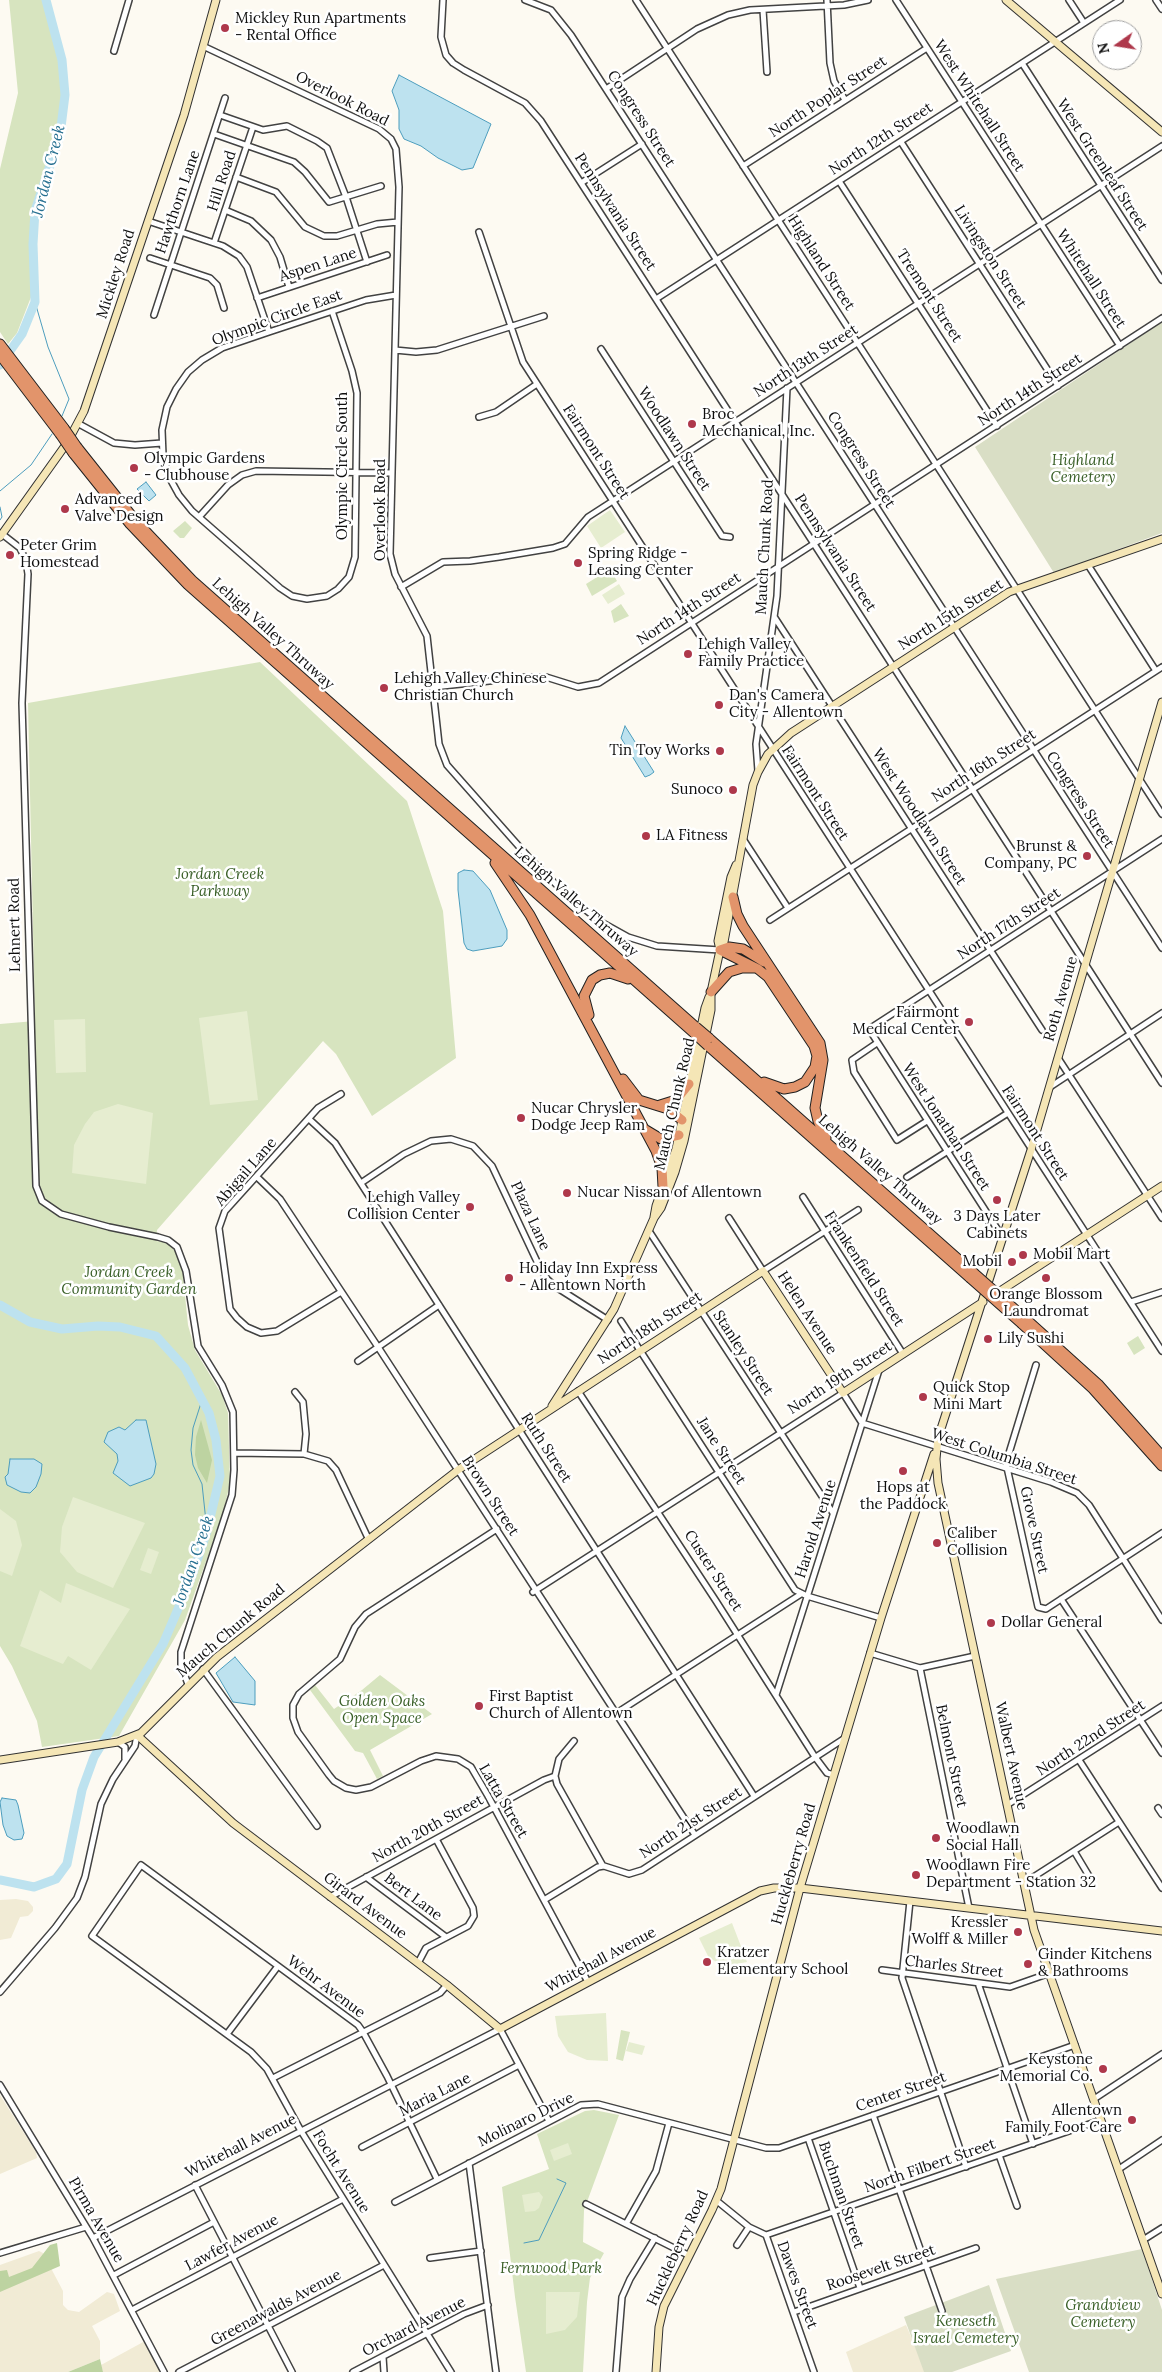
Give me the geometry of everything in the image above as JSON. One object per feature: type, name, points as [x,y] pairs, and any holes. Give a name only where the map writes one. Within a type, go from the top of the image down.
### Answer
[{"type":"highway","name":"Lehigh Valley Thruway","points":[[0,344],[18,373],[130,524],[188,585],[637,983],[695,1030]]},
{"type":"highway","name":"Lehigh Valley Thruway","points":[[0,355],[18,373]]},
{"type":"highway","name":"Lehigh Valley Thruway","points":[[75,450],[135,520],[192,580],[695,1030],[1024,1321],[1098,1384],[1162,1456]]},
{"type":"highway","points":[[480,845],[525,905],[644,1128],[659,1159],[663,1187]]},
{"type":"highway","points":[[733,897],[738,918],[822,1048],[823,1064],[815,1108],[819,1126],[832,1146]]},
{"type":"highway","points":[[720,950],[733,948],[747,951],[761,958],[772,969]]},
{"type":"highway","points":[[720,950],[758,969],[772,980],[816,1049],[817,1060],[814,1070],[808,1079],[791,1088],[776,1087],[754,1078]]},
{"type":"highway","points":[[711,992],[722,978],[734,970],[758,969]]},
{"type":"highway","points":[[637,983],[614,973],[600,974],[586,988],[584,1002],[631,1091],[643,1102],[671,1110],[682,1128],[661,1139],[653,1136],[644,1128]]},
{"type":"highway","name":"Lehigh Valley Thruway","points":[[709,1042],[754,1078],[832,1146],[972,1275]]},
{"type":"highway","points":[[657,1106],[676,1100],[689,1084]]},
{"type":"highway","name":"Lehigh Valley Thruway","points":[[1024,1321],[1093,1389],[1162,1466]]},
{"type":"main road","name":"Mickley Road","points":[[1,536],[79,424],[184,115],[205,47],[216,0]]},
{"type":"main road","points":[[1006,0],[1162,132]]},
{"type":"main road","name":"North 15th Street","points":[[772,750],[791,733],[1009,592],[1162,539]]},
{"type":"main road","name":"Roth Avenue","points":[[982,1303],[1031,1150],[1138,778],[1162,702]]},
{"type":"main road","name":"Mauch Chunk Road","points":[[654,1218],[656,1206],[682,1128],[710,1010],[711,992],[720,950],[724,942],[739,858],[758,772],[772,750]]},
{"type":"main road","name":"Mauch Chunk Road","points":[[720,950],[718,941],[731,877],[739,858]]},
{"type":"main road","name":"Mauch Chunk Road","points":[[550,1408],[608,1320],[626,1285],[654,1218],[661,1208],[675,1172],[689,1084],[704,1008],[711,992]]},
{"type":"main road","name":"North 19th Street","points":[[843,1393],[1162,1186]]},
{"type":"main road","name":"North 18th Street","points":[[458,1470],[550,1408],[764,1271]]},
{"type":"main road","name":"Helen Avenue","points":[[764,1271],[843,1393]]},
{"type":"main road","name":"Walbert Avenue","points":[[982,1303],[936,1447],[938,1483],[1031,1916],[1162,2294]]},
{"type":"main road","name":"Custer Street","points":[[569,1380],[578,1391]]},
{"type":"main road","name":"Huckleberry Road","points":[[656,2372],[660,2318],[688,2255],[717,2201],[800,1888],[870,1653],[936,1447]]},
{"type":"main road","name":"Mauch Chunk Road","points":[[0,1760],[118,1742],[137,1735],[150,1725],[203,1669],[368,1538],[458,1470]]},
{"type":"main road","name":"Girard Avenue","points":[[137,1735],[233,1823],[447,1985],[500,2029]]},
{"type":"main road","name":"Whitehall Avenue","points":[[500,2029],[760,1891],[782,1887],[1162,1931]]},
{"type":"street","points":[[114,51],[129,0]]},
{"type":"street","name":"Pennsylvania Street","points":[[444,0],[442,43],[450,61],[531,108],[1162,1083]]},
{"type":"street","name":"Congress Street","points":[[525,0],[543,6],[558,16],[1162,948]]},
{"type":"street","name":"Highland Street","points":[[636,0],[1095,710]]},
{"type":"street","points":[[606,89],[667,49],[720,18],[739,12],[827,3],[850,4],[868,0]]},
{"type":"street","name":"West Whitehall Street","points":[[896,0],[1041,225]]},
{"type":"street","points":[[1069,0],[1084,23]]},
{"type":"street","name":"North 12th Street","points":[[656,299],[1120,0]]},
{"type":"street","points":[[1156,0],[1162,9]]},
{"type":"street","points":[[827,3],[830,63],[834,82],[846,100]]},
{"type":"street","points":[[763,10],[767,72]]},
{"type":"street","name":"Overlook Road","points":[[205,47],[386,134],[394,144],[398,154],[390,554],[395,574],[427,636],[440,749],[450,770],[531,860],[567,895],[601,922],[637,941],[667,948],[720,950]]},
{"type":"street","name":"North Poplar Street","points":[[743,166],[927,48]]},
{"type":"street","name":"West Greenleaf Street","points":[[1022,63],[1162,280]]},
{"type":"street","name":"Hawthorn Lane","points":[[154,315],[225,98]]},
{"type":"street","points":[[220,114],[263,130],[286,126],[327,148],[346,197],[367,262]]},
{"type":"street","name":"Hill Road","points":[[214,243],[252,127]]},
{"type":"street","points":[[214,134],[294,162],[305,172],[329,202],[381,186]]},
{"type":"street","name":"Livingston Street","points":[[901,142],[1058,386]]},
{"type":"street","points":[[581,183],[642,144]]},
{"type":"street","name":"North 13th Street","points":[[402,587],[443,562],[470,561],[559,547],[570,539],[588,517],[612,501],[1162,146]]},
{"type":"street","points":[[236,178],[276,192],[305,227],[317,234],[331,237],[377,224],[398,222]]},
{"type":"street","name":"Tremont Street","points":[[839,181],[997,426]]},
{"type":"street","points":[[225,210],[251,221],[268,236],[280,257],[290,288]]},
{"type":"street","points":[[148,221],[229,248],[244,261],[269,332]]},
{"type":"street","name":"Whitehall Street","points":[[1041,225],[1120,346]]},
{"type":"street","name":"Fairmont Street","points":[[480,232],[523,362],[1162,1351]]},
{"type":"street","name":"Aspen Lane","points":[[257,298],[386,255]]},
{"type":"street","points":[[150,258],[208,277],[214,281],[224,308]]},
{"type":"street","name":"Olympic Circle East","points":[[310,599],[300,598],[286,592],[199,517],[185,502],[174,486],[165,463],[162,443],[167,408],[176,389],[188,372],[202,360],[222,348],[378,296],[396,295]]},
{"type":"street","name":"Olympic Circle South","points":[[310,599],[319,598],[333,592],[344,582],[352,569],[355,557],[357,393],[332,311]]},
{"type":"street","points":[[395,350],[416,352],[437,350],[544,316]]},
{"type":"street","name":"North 14th Street","points":[[433,687],[539,676],[571,686],[592,686],[937,466],[1162,318]]},
{"type":"street","name":"Woodlawn Street","points":[[601,349],[722,536],[730,537]]},
{"type":"street","points":[[480,417],[496,412],[537,384]]},
{"type":"street","name":"Mauch Chunk Road","points":[[758,772],[756,750],[775,618],[779,566],[787,388]]},
{"type":"street","points":[[79,424],[114,443],[134,445],[162,443]]},
{"type":"street","points":[[199,517],[228,485],[248,473],[265,470],[392,473]]},
{"type":"street","name":"Lehnert Road","points":[[1,536],[20,548],[26,561],[28,574],[22,703],[36,1186],[42,1201],[61,1214],[109,1227],[158,1236],[168,1240],[177,1247],[184,1263],[198,1346],[222,1384],[230,1401],[234,1417],[234,1453]]},
{"type":"street","points":[[1088,565],[1156,671]]},
{"type":"street","name":"West Woodlawn Street","points":[[775,618],[1042,1030]]},
{"type":"street","name":"North 16th Street","points":[[770,920],[1162,667]]},
{"type":"street","points":[[748,712],[756,711],[762,706]]},
{"type":"street","points":[[1095,710],[1162,814]]},
{"type":"street","points":[[743,839],[788,908]]},
{"type":"street","name":"North 17th Street","points":[[869,1029],[1162,839]]},
{"type":"street","points":[[1049,1088],[1162,1013]]},
{"type":"street","name":"West Jonathan Street","points":[[869,1029],[926,1121],[1003,1238]]},
{"type":"street","points":[[877,1043],[852,1060],[851,1064],[897,1140],[926,1121]]},
{"type":"street","points":[[1058,1058],[1162,1218]]},
{"type":"street","name":"Abigail Lane","points":[[341,1094],[318,1108],[225,1211],[219,1228],[230,1309],[248,1327],[261,1333],[277,1331],[341,1292]]},
{"type":"street","points":[[907,1177],[1008,1113]]},
{"type":"street","name":"Ruth Street","points":[[309,1119],[335,1143],[754,1796]]},
{"type":"street","name":"Plaza Lane","points":[[361,1183],[404,1154],[424,1144],[452,1139],[467,1143],[480,1152],[496,1174],[547,1279],[556,1287],[608,1320]]},
{"type":"street","name":"Brown Street","points":[[257,1177],[280,1199],[695,1835]]},
{"type":"street","name":"Frankenfield Street","points":[[803,1197],[903,1354]]},
{"type":"street","name":"North 18th Street","points":[[764,1271],[858,1210]]},
{"type":"street","name":"Helen Avenue","points":[[729,1218],[764,1271]]},
{"type":"street","name":"Stanley Street","points":[[648,1231],[833,1513]]},
{"type":"street","points":[[1131,1302],[1162,1292]]},
{"type":"street","points":[[358,1361],[439,1305]]},
{"type":"street","name":"Jane Street","points":[[621,1321],[800,1594]]},
{"type":"street","name":"Grove Street","points":[[1036,1365],[1006,1463],[1038,1607],[1046,1609],[1061,1599]]},
{"type":"street","name":"Harold Avenue","points":[[776,1695],[879,1370]]},
{"type":"street","name":"Custer Street","points":[[578,1391],[815,1757],[827,1773],[834,1775]]},
{"type":"street","points":[[295,1392],[303,1402],[306,1434],[304,1454]]},
{"type":"street","name":"Helen Avenue","points":[[843,1393],[862,1423]]},
{"type":"street","name":"North 19th Street","points":[[535,1591],[843,1393]]},
{"type":"street","name":"West Columbia Street","points":[[862,1423],[1051,1482],[1077,1493],[1088,1505],[1162,1620]]},
{"type":"street","points":[[188,1684],[181,1666],[181,1652],[187,1629],[229,1507],[233,1487],[234,1453],[304,1454],[323,1458],[333,1465],[368,1538]]},
{"type":"street","name":"Latta Street","points":[[497,1529],[366,1614],[357,1623],[340,1659],[302,1690],[295,1700],[292,1712],[298,1732],[334,1781],[346,1788],[356,1790],[371,1787],[430,1757],[450,1756],[471,1768],[588,1982]]},
{"type":"street","points":[[1162,1533],[1061,1599],[1162,1753]]},
{"type":"street","points":[[615,1714],[800,1594],[881,1618]]},
{"type":"street","points":[[870,1653],[920,1668],[975,1656]]},
{"type":"street","name":"Belmont Street","points":[[920,1668],[970,1908]]},
{"type":"street","points":[[203,1669],[246,1725],[317,1826]]},
{"type":"street","name":"North 22nd Street","points":[[1007,1805],[1162,1706]]},
{"type":"street","points":[[0,1992],[55,1928],[76,1898],[85,1877],[101,1804],[113,1779],[135,1746],[137,1735]]},
{"type":"street","name":"North 21st Street","points":[[603,1866],[625,1873],[635,1873],[845,1738]]},
{"type":"street","points":[[544,1900],[593,1868],[603,1866],[557,1784],[555,1776],[558,1760],[574,1741]]},
{"type":"street","points":[[118,1742],[125,1747],[125,1759]]},
{"type":"street","points":[[1079,1760],[1162,1888]]},
{"type":"street","name":"North 20th Street","points":[[330,1897],[544,1780],[555,1776]]},
{"type":"street","points":[[1158,1808],[1162,1814]]},
{"type":"street","points":[[1024,1883],[1119,1822]]},
{"type":"street","points":[[418,1963],[426,1948],[468,1926],[472,1921],[474,1912],[436,1839]]},
{"type":"street","points":[[1074,1851],[1092,1881]]},
{"type":"street","name":"Wehr Avenue","points":[[92,1936],[140,1866],[334,2007],[363,2032],[437,2179]]},
{"type":"street","name":"Bert Lane","points":[[366,1877],[446,1937]]},
{"type":"street","points":[[910,1901],[902,1973],[903,1983],[966,2167]]},
{"type":"street","name":"Focht Avenue","points":[[92,1936],[259,2060],[273,2078],[301,2131],[451,2372]]},
{"type":"street","points":[[226,2034],[278,1966]]},
{"type":"street","name":"Charles Street","points":[[882,1970],[1010,1987],[1050,1973]]},
{"type":"street","points":[[978,1983],[1033,2144]]},
{"type":"street","points":[[273,2078],[440,1993],[447,1985]]},
{"type":"street","name":"Girard Avenue","points":[[500,2029],[549,2121]]},
{"type":"street","name":"Whitehall Avenue","points":[[93,2238],[500,2029]]},
{"type":"street","name":"Center Street","points":[[734,2140],[772,2148],[808,2138],[1075,2045]]},
{"type":"street","points":[[1094,2099],[1162,2054]]},
{"type":"street","name":"Maria Lane","points":[[362,2147],[519,2065]]},
{"type":"street","name":"Pirma Avenue","points":[[0,2085],[93,2238],[164,2372]]},
{"type":"street","name":"Molinaro Drive","points":[[395,2202],[549,2121],[573,2109],[590,2104],[734,2140]]},
{"type":"street","points":[[874,2115],[942,2311]]},
{"type":"street","name":"North Filbert Street","points":[[766,2235],[1101,2120]]},
{"type":"street","points":[[626,2224],[656,2171],[669,2123]]},
{"type":"street","name":"Buchman Street","points":[[808,2138],[860,2288]]},
{"type":"street","points":[[1119,2169],[1162,2140]]},
{"type":"street","points":[[999,2155],[1017,2206]]},
{"type":"street","points":[[469,2163],[496,2372]]},
{"type":"street","points":[[195,2185],[292,2372]]},
{"type":"street","name":"Lawfer Avenue","points":[[132,2310],[343,2198]]},
{"type":"street","name":"Dawes Street","points":[[717,2201],[749,2226],[766,2235],[814,2372]]},
{"type":"street","points":[[586,2204],[688,2255]]},
{"type":"street","points":[[114,2275],[214,2222]]},
{"type":"street","points":[[737,2245],[749,2226]]},
{"type":"street","points":[[0,2253],[86,2227]]},
{"type":"street","points":[[1143,2240],[1162,2228]]},
{"type":"street","points":[[616,2372],[621,2301],[630,2279],[655,2238]]},
{"type":"street","name":"Roosevelt Street","points":[[794,2312],[976,2248]]},
{"type":"street","points":[[430,2258],[481,2251]]},
{"type":"street","name":"Greenawalds Avenue","points":[[179,2372],[384,2265]]},
{"type":"street","name":"Orchard Avenue","points":[[353,2372],[488,2304]]},
{"type":"street","points":[[383,2357],[384,2372]]},
{"type":"shaded area","points":[[16,1899],[28,1901],[33,1907],[33,1911],[28,1916],[20,1917],[11,1938],[0,1940],[0,1900]]},
{"type":"shaded area","points":[[0,2095],[36,2152],[37,2158],[0,2174]]},
{"type":"shaded area","points":[[39,2251],[43,2253],[63,2291],[63,2305],[68,2310],[79,2312],[107,2292],[114,2294],[120,2311],[92,2326],[100,2341],[100,2359],[68,2372],[0,2372],[0,2265]]},
{"type":"shaded area","points":[[906,2325],[926,2372],[853,2372],[846,2352]]},
{"type":"shaded area","points":[[145,2341],[161,2372],[103,2372],[101,2365]]},
{"type":"green space","points":[[9,0],[44,0],[57,53],[62,90],[58,126],[33,209],[31,297],[17,333],[8,344],[0,332],[0,169],[18,93]]},
{"type":"green space","name":"Highland Cemetery","points":[[1162,322],[1162,533],[1054,573],[975,447]]},
{"type":"green space","points":[[610,510],[625,532],[601,548],[587,526]]},
{"type":"green space","points":[[185,521],[192,528],[184,538],[180,538],[173,531]]},
{"type":"green space","points":[[610,569],[617,581],[592,596],[586,584]]},
{"type":"green space","points":[[619,584],[625,594],[608,604],[602,595]]},
{"type":"green space","points":[[621,604],[629,616],[614,623],[611,611]]},
{"type":"green space","name":"Jordan Creek Parkway","points":[[260,662],[407,801],[443,911],[456,1058],[372,1116],[336,1054],[323,1041],[157,1230],[156,1241],[165,1242],[175,1251],[182,1266],[188,1325],[195,1350],[222,1395],[228,1413],[230,1483],[223,1514],[185,1620],[119,1736],[42,1747],[37,1721],[12,1666],[0,1646],[0,1024],[35,1021],[28,703]]},
{"type":"green space","points":[[247,1011],[258,1100],[210,1105],[199,1018]]},
{"type":"green space","points":[[85,1019],[86,1072],[56,1073],[54,1020]]},
{"type":"green space","points":[[118,1104],[153,1113],[146,1184],[72,1173],[74,1145],[85,1124],[94,1112]]},
{"type":"green space","points":[[1138,1336],[1145,1348],[1134,1355],[1127,1343]]},
{"type":"green space","points":[[201,1420],[212,1460],[207,1483],[198,1468],[195,1455],[196,1437]]},
{"type":"green space","points":[[73,1497],[145,1523],[113,1588],[77,1572],[60,1552],[62,1527]]},
{"type":"green space","points":[[0,1509],[16,1521],[22,1545],[12,1576],[0,1571]]},
{"type":"green space","points":[[148,1548],[159,1552],[151,1574],[140,1570]]},
{"type":"green space","points":[[66,1583],[130,1609],[91,1670],[68,1656],[63,1664],[20,1646],[40,1590],[61,1603]]},
{"type":"green space","name":"Golden Oaks Open Space","points":[[380,1675],[432,1714],[370,1750],[383,1776],[377,1779],[363,1753],[355,1751],[310,1690],[315,1685],[334,1709]]},
{"type":"green space","points":[[732,1923],[747,1962],[725,1966],[709,1958],[699,1938]]},
{"type":"green space","points":[[606,2013],[608,2061],[587,2060],[568,2052],[558,2036],[555,2016]]},
{"type":"green space","points":[[621,2030],[630,2032],[623,2061],[616,2059]]},
{"type":"green space","points":[[629,2042],[645,2046],[642,2055],[626,2051]]},
{"type":"green space","name":"Fernwood Park","points":[[594,2110],[619,2115],[584,2210],[583,2242],[604,2253],[590,2278],[583,2372],[526,2372],[502,2187],[549,2169],[537,2134],[585,2111]]},
{"type":"green space","points":[[568,2143],[572,2154],[554,2161],[550,2150]]},
{"type":"green space","points":[[539,2192],[543,2197],[539,2208],[535,2211],[525,2212],[522,2195]]},
{"type":"green space","points":[[57,2243],[60,2266],[0,2292],[0,2271],[7,2270],[9,2277],[32,2268],[50,2245]]},
{"type":"green space","name":"Grandview Cemetery","points":[[1142,2249],[1162,2310],[1162,2372],[1029,2372],[996,2279]]},
{"type":"green space","name":"Keneseth Israel Cemetery","points":[[989,2285],[1011,2351],[952,2372],[924,2372],[904,2317]]},
{"type":"green space","points":[[546,2292],[580,2292],[577,2317],[565,2330],[546,2334]]},
{"type":"green space","points":[[100,2359],[103,2372],[68,2372]]},
{"type":"water","points":[[399,75],[491,124],[473,168],[462,170],[438,158],[421,146],[404,139],[399,129],[399,110],[392,91]]},
{"type":"water","points":[[146,482],[156,495],[149,501],[137,489]]},
{"type":"water","points":[[625,726],[654,772],[650,775],[645,777],[621,738]]},
{"type":"water","points":[[464,870],[473,871],[490,890],[507,930],[507,939],[502,946],[473,951],[467,949],[464,943],[458,873]]},
{"type":"water","points":[[136,1420],[146,1420],[156,1464],[151,1478],[130,1486],[113,1473],[118,1461],[117,1454],[104,1442],[108,1432],[119,1427],[125,1430]]},
{"type":"water","points":[[10,1459],[34,1459],[42,1464],[41,1474],[36,1487],[30,1493],[21,1492],[7,1485],[5,1477],[8,1474]]},
{"type":"water","points":[[235,1657],[255,1681],[255,1705],[233,1702],[216,1673]]},
{"type":"water","points":[[2,1798],[16,1800],[24,1833],[22,1839],[14,1840],[7,1836],[3,1825],[0,1802]]},
{"type":"waterway","name":"Jordan Creek","points":[[0,365],[22,334],[35,302],[33,244],[35,211],[60,135],[65,95],[62,60],[46,0]]},
{"type":"waterway","points":[[35,302],[48,347],[69,399],[62,416]]},
{"type":"waterway","points":[[0,491],[31,465],[52,434]]},
{"type":"waterway","points":[[0,507],[2,517],[0,520]]},
{"type":"waterway","name":"Jordan Creek","points":[[0,1305],[30,1322],[62,1329],[98,1326],[120,1327],[156,1336],[185,1368],[209,1413],[216,1440],[220,1476],[207,1531],[190,1581],[163,1644],[94,1757],[82,1790],[67,1864],[56,1879],[34,1887],[0,1880]]},
{"type":"waterway","points":[[202,1400],[193,1428],[191,1450],[193,1465],[202,1484],[207,1531]]},
{"type":"waterway","points":[[524,2243],[539,2240],[566,2183],[557,2179]]},
{"type":"place","name":"Mickley Run Apartments - Rental Office","points":[[225,28]]},
{"type":"place","name":"Broc Mechanical, Inc.","points":[[692,424]]},
{"type":"place","name":"Olympic Gardens - Clubhouse","points":[[134,468]]},
{"type":"place","name":"Advanced Valve Design","points":[[65,509]]},
{"type":"place","name":"Peter Grim Homestead","points":[[10,555]]},
{"type":"place","name":"Spring Ridge - Leasing Center","points":[[578,563]]},
{"type":"place","name":"Lehigh Valley Family Practice","points":[[688,654]]},
{"type":"place","name":"Lehigh Valley Chinese Christian Church","points":[[384,688]]},
{"type":"place","name":"Dan's Camera City - Allentown","points":[[719,705]]},
{"type":"place","name":"Tin Toy Works","points":[[720,751]]},
{"type":"place","name":"Sunoco","points":[[733,790]]},
{"type":"place","name":"LA Fitness","points":[[646,836]]},
{"type":"place","name":"Brunst & Company, PC","points":[[1087,856]]},
{"type":"place","name":"Fairmont Medical Center","points":[[969,1022]]},
{"type":"place","name":"Nucar Chrysler Dodge Jeep Ram","points":[[521,1118]]},
{"type":"place","name":"Nucar Nissan of Allentown","points":[[567,1193]]},
{"type":"place","name":"3 Days Later Cabinets","points":[[997,1200]]},
{"type":"place","name":"Lehigh Valley Collision Center","points":[[470,1207]]},
{"type":"place","name":"Mobil Mart","points":[[1023,1255]]},
{"type":"place","name":"Mobil","points":[[1012,1262]]},
{"type":"place","name":"Holiday Inn Express - Allentown North","points":[[509,1278]]},
{"type":"place","name":"Orange Blossom Laundromat","points":[[1046,1278]]},
{"type":"place","name":"Lily Sushi","points":[[988,1339]]},
{"type":"place","name":"Quick Stop Mini Mart","points":[[923,1397]]},
{"type":"place","name":"Hops at the Paddock","points":[[903,1471]]},
{"type":"place","name":"Caliber Collision","points":[[937,1543]]},
{"type":"place","name":"Dollar General","points":[[991,1623]]},
{"type":"place","name":"First Baptist Church of Allentown","points":[[479,1706]]},
{"type":"place","name":"Woodlawn Social Hall","points":[[936,1838]]},
{"type":"place","name":"Woodlawn Fire Department - Station 32","points":[[916,1875]]},
{"type":"place","name":"Kressler Wolff & Miller","points":[[1018,1932]]},
{"type":"place","name":"Kratzer Elementary School","points":[[707,1962]]},
{"type":"place","name":"Ginder Kitchens & Bathrooms","points":[[1028,1964]]},
{"type":"place","name":"Keystone Memorial Co.","points":[[1103,2069]]},
{"type":"place","name":"Allentown Family Foot Care","points":[[1132,2120]]},
{"type":"park label","name":"Jordan Creek Community Garden","points":[[129,1282]]}]
